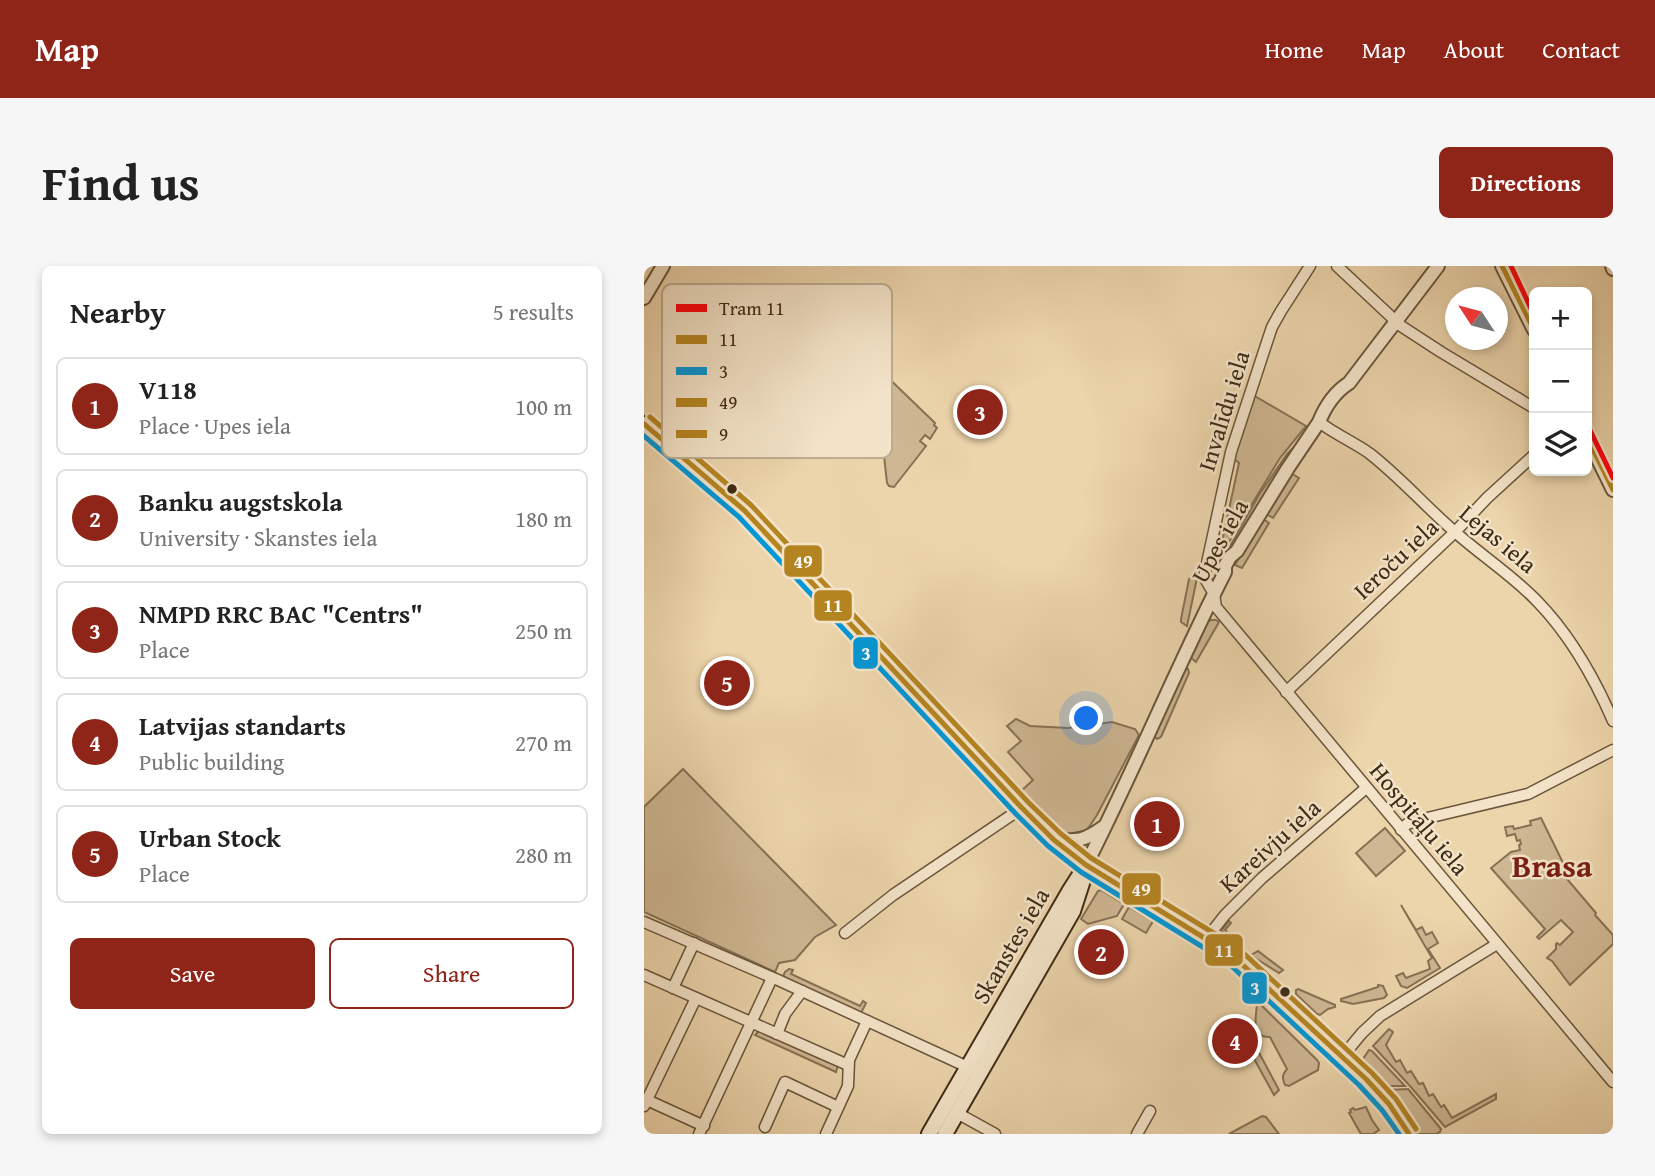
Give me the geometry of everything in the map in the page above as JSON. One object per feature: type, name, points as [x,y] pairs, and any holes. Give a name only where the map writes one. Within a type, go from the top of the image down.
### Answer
[{"type":"main road","points":[[644,424],[662,440]]},
{"type":"main road","points":[[683,458],[745,511],[1054,840],[1086,865],[1232,955],[1251,970],[1380,1093],[1409,1134]]},
{"type":"main road","name":"Skanstes iela","points":[[929,1134],[973,1070],[1086,865]]},
{"type":"main road","name":"Skanstes iela","points":[[944,1134],[957,1113],[973,1070]]},
{"type":"street","points":[[644,298],[663,266]]},
{"type":"street","name":"Invalīdu iela","points":[[1204,577],[1231,452],[1272,327],[1310,266]]},
{"type":"street","points":[[1337,266],[1396,321],[1529,405]]},
{"type":"street","name":"Upes iela","points":[[1086,865],[1230,557],[1237,551],[1340,389],[1349,383],[1438,266]]},
{"type":"street","points":[[1502,266],[1529,320]]},
{"type":"street","name":"Lejas iela","points":[[1319,422],[1382,464],[1546,612],[1591,674],[1613,721]]},
{"type":"street","points":[[1592,447],[1613,489]]},
{"type":"street","name":"Ieroču iela","points":[[1286,692],[1529,460]]},
{"type":"street","name":"Hospitāļu iela","points":[[1204,577],[1214,594],[1216,607],[1613,1082]]},
{"type":"street","points":[[1401,830],[1407,824],[1419,820],[1528,794],[1613,750]]},
{"type":"street","name":"Kareivju iela","points":[[1206,939],[1225,915],[1262,878],[1366,788]]},
{"type":"street","points":[[845,933],[893,895],[1022,808]]},
{"type":"street","points":[[1054,840],[1077,841],[1090,836],[1105,825]]},
{"type":"street","points":[[644,922],[973,1070]]},
{"type":"street","points":[[673,988],[694,943]]},
{"type":"street","points":[[1342,1057],[1380,1016],[1497,944]]},
{"type":"street","points":[[644,975],[848,1065]]},
{"type":"street","points":[[696,998],[645,1103],[701,1132],[772,978]]},
{"type":"street","points":[[777,1034],[785,1014],[802,991]]},
{"type":"street","points":[[826,1134],[848,1086],[849,1060],[867,1021]]},
{"type":"street","points":[[765,1127],[785,1082],[838,1107]]},
{"type":"street","points":[[1137,1134],[1150,1111]]},
{"type":"street","points":[[957,1113],[995,1134]]},
{"type":"shaded area","points":[[892,382],[937,428],[930,439],[925,435],[920,441],[926,446],[894,487],[887,483],[884,458],[892,458]]},
{"type":"shaded area","points":[[1253,395],[1306,426],[1280,458],[1221,555],[1217,556],[1213,555],[1216,544],[1222,542],[1239,463],[1233,458]]},
{"type":"shaded area","points":[[1295,446],[1226,561],[1224,557],[1259,495]]},
{"type":"shaded area","points":[[1291,473],[1299,478],[1273,518],[1265,513]]},
{"type":"shaded area","points":[[1262,518],[1269,523],[1242,568],[1235,565]]},
{"type":"shaded area","points":[[1194,575],[1197,578],[1187,626],[1181,619],[1189,579]]},
{"type":"shaded area","points":[[1207,622],[1219,622],[1196,662],[1190,657]]},
{"type":"shaded area","points":[[1185,669],[1188,669],[1189,673],[1161,737],[1157,739],[1154,735]]},
{"type":"shaded area","points":[[1016,719],[1030,726],[1068,728],[1112,722],[1135,729],[1139,735],[1087,830],[1069,834],[1059,832],[1019,793],[1033,780],[1008,752],[1021,741],[1007,726]]},
{"type":"shaded area","points":[[683,769],[836,925],[815,937],[795,960],[779,963],[775,972],[644,912],[644,807]]},
{"type":"shaded area","points":[[1541,818],[1570,877],[1567,879],[1613,935],[1613,944],[1570,985],[1547,958],[1556,949],[1557,943],[1560,945],[1573,932],[1561,920],[1539,939],[1537,937],[1545,929],[1491,868],[1511,852],[1520,850],[1520,840],[1517,841],[1515,834],[1507,836],[1505,827],[1513,826],[1514,829],[1531,825],[1530,821]]},
{"type":"shaded area","points":[[1385,828],[1405,851],[1376,876],[1356,853]]},
{"type":"shaded area","points":[[1101,890],[1124,904],[1117,916],[1088,924],[1081,919]]},
{"type":"shaded area","points":[[1401,905],[1416,930],[1422,927],[1426,935],[1432,932],[1438,943],[1428,949],[1440,968],[1407,988],[1401,986],[1396,976],[1403,973],[1406,978],[1430,969],[1428,961],[1432,958]]},
{"type":"shaded area","points":[[1129,907],[1153,921],[1146,933],[1122,919]]},
{"type":"shaded area","points":[[1229,921],[1231,923],[1225,930],[1251,955],[1258,951],[1283,970],[1279,973],[1226,940],[1222,930]]},
{"type":"shaded area","points":[[789,969],[793,970],[791,974],[860,1006],[863,1001],[866,1003],[861,1013],[782,979]]},
{"type":"shaded area","points":[[1383,986],[1387,995],[1384,998],[1353,1004],[1341,1001],[1378,987]]},
{"type":"shaded area","points":[[1298,989],[1335,1007],[1317,1014],[1296,994]]},
{"type":"shaded area","points":[[1259,1003],[1317,1060],[1318,1070],[1289,1086],[1285,1085],[1283,1077],[1287,1069],[1270,1037],[1257,1031],[1256,1015]]},
{"type":"shaded area","points":[[1242,1021],[1279,1090],[1274,1095],[1236,1026]]},
{"type":"shaded area","points":[[1389,1029],[1393,1032],[1386,1045],[1396,1062],[1400,1060],[1407,1073],[1411,1071],[1419,1084],[1423,1083],[1429,1096],[1433,1094],[1452,1118],[1496,1094],[1496,1099],[1445,1127],[1373,1046]]},
{"type":"shaded area","points":[[760,1030],[838,1065],[836,1072],[755,1035]]},
{"type":"shaded area","points":[[1369,1050],[1405,1086],[1389,1086],[1363,1059]]},
{"type":"shaded area","points":[[1408,1089],[1441,1129],[1440,1132],[1416,1134],[1389,1090]]},
{"type":"shaded area","points":[[1366,1107],[1379,1130],[1373,1134],[1361,1134],[1349,1113],[1353,1108],[1355,1110]]},
{"type":"shaded area","points":[[1262,1116],[1266,1117],[1279,1134],[1229,1134]]},
{"type":"tram line","name":"11","points":[[1511,266],[1529,304]]},
{"type":"tram line","name":"11","points":[[1592,434],[1613,478]]},
{"type":"transit line","name":"9","points":[[1502,266],[1529,320]]},
{"type":"transit line","name":"49","points":[[650,417],[662,427]]},
{"type":"transit line","name":"11","points":[[644,424],[662,440]]},
{"type":"transit line","name":"3","points":[[644,436],[662,451]]},
{"type":"transit line","name":"9","points":[[1592,447],[1613,490]]},
{"type":"transit line","name":"3","points":[[670,458],[739,517],[1048,846],[1081,872],[1227,962],[1359,1085],[1399,1134]]},
{"type":"transit line","name":"11","points":[[683,458],[745,511],[1054,840],[1086,865],[1232,955],[1366,1079],[1389,1104],[1409,1134]]},
{"type":"transit line","name":"49","points":[[697,458],[751,505],[1060,833],[1091,858],[1238,948],[1372,1073],[1396,1099],[1416,1129]]},
{"type":"place","name":"NMPD RRC BAC \"Centrs\"","points":[[980,412]]},
{"type":"place","name":"Urban Stock","points":[[727,683]]},
{"type":"place","name":"V118","points":[[1157,824]]},
{"type":"place","name":"Banku augstskola","points":[[1101,952]]},
{"type":"place","name":"Latvijas standarts","points":[[1235,1041]]},
{"type":"district","name":"Brasa","points":[[1552,866]]}]
